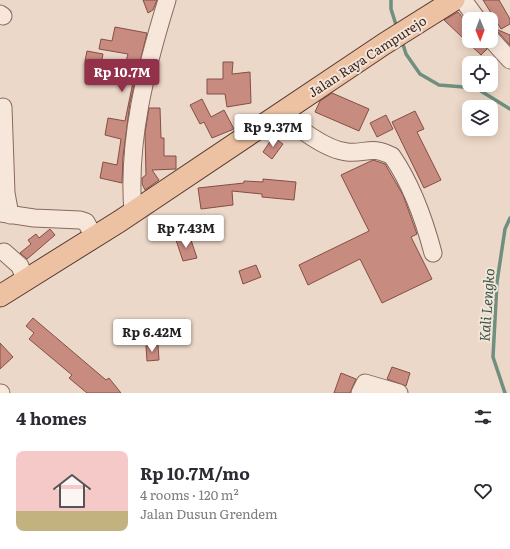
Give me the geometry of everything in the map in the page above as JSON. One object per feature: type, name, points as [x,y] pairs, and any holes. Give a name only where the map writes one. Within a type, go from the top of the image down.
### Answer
[{"type":"main road","name":"Jalan Raya Campurejo","points":[[0,296],[133,212],[384,44],[454,0]]},
{"type":"street","points":[[133,212],[130,184],[142,93],[167,0]]},
{"type":"street","points":[[463,0],[472,12]]},
{"type":"street","points":[[498,47],[510,60]]},
{"type":"street","points":[[3,107],[6,193],[5,214],[34,218],[80,220],[86,222],[94,237]]},
{"type":"street","points":[[283,112],[295,126],[337,150],[347,152],[371,149],[392,156],[412,193],[427,231],[433,253]]},
{"type":"street","points":[[4,252],[20,266],[25,280]]},
{"type":"street","points":[[360,393],[365,383],[399,393]]},
{"type":"building","points":[[143,0],[157,0],[153,10],[148,13]]},
{"type":"building","points":[[483,0],[499,0],[510,19],[510,24],[501,29],[498,24],[498,12],[490,12]]},
{"type":"building","points":[[458,12],[462,17],[462,37],[444,20]]},
{"type":"building","points":[[115,27],[147,33],[130,103],[123,157],[122,183],[100,178],[103,162],[117,165],[121,139],[105,135],[108,118],[125,121],[137,63],[126,61],[128,54],[99,49],[101,39],[112,41]]},
{"type":"building","points":[[498,30],[510,35],[510,45],[498,32]]},
{"type":"building","points":[[474,48],[486,48],[481,55]]},
{"type":"building","points":[[87,51],[103,54],[101,64],[85,61]]},
{"type":"building","points":[[223,62],[233,62],[232,74],[250,72],[251,103],[227,107],[225,94],[207,94],[207,79],[223,79]]},
{"type":"building","points":[[332,93],[369,109],[359,131],[315,112],[320,101]]},
{"type":"building","points":[[202,99],[211,117],[224,110],[234,129],[212,138],[204,122],[200,124],[190,105]]},
{"type":"building","points":[[149,108],[160,108],[161,138],[164,138],[164,156],[176,156],[176,169],[152,170],[159,180],[145,190],[142,184],[142,178],[146,175],[145,133]]},
{"type":"building","points":[[415,111],[424,129],[417,132],[441,180],[424,188],[392,122]]},
{"type":"building","points":[[386,115],[393,129],[377,137],[370,123]]},
{"type":"building","points":[[273,137],[283,144],[272,159],[263,152]]},
{"type":"building","points":[[373,160],[385,164],[403,195],[417,234],[411,237],[432,279],[382,303],[360,259],[308,285],[299,265],[369,231],[341,175]]},
{"type":"building","points":[[263,179],[296,182],[294,200],[262,197],[262,194],[232,191],[233,205],[201,209],[198,188],[244,183],[244,181],[263,182]]},
{"type":"building","points":[[50,229],[55,235],[27,259],[20,253],[31,244],[28,240],[36,234],[39,238]]},
{"type":"building","points":[[190,237],[197,258],[183,261],[176,240]]},
{"type":"building","points":[[256,265],[261,277],[243,284],[239,271]]},
{"type":"building","points":[[33,318],[106,380],[109,378],[121,393],[87,393],[69,378],[72,375],[29,339],[34,333],[26,326]]},
{"type":"building","points":[[0,343],[13,357],[0,369]]},
{"type":"building","points":[[158,345],[159,360],[147,361],[146,346]]},
{"type":"building","points":[[392,367],[410,373],[406,386],[387,379]]},
{"type":"building","points":[[341,373],[356,379],[350,393],[334,393]]},
{"type":"waterway","name":"Kali Lengko","points":[[391,0],[391,9],[397,28]]},
{"type":"waterway","name":"Kali Lengko","points":[[402,41],[406,54],[420,74],[439,85],[476,88],[510,109]]},
{"type":"waterway","name":"Kali Lengko","points":[[505,393],[493,357],[497,282],[505,229],[510,218]]}]
